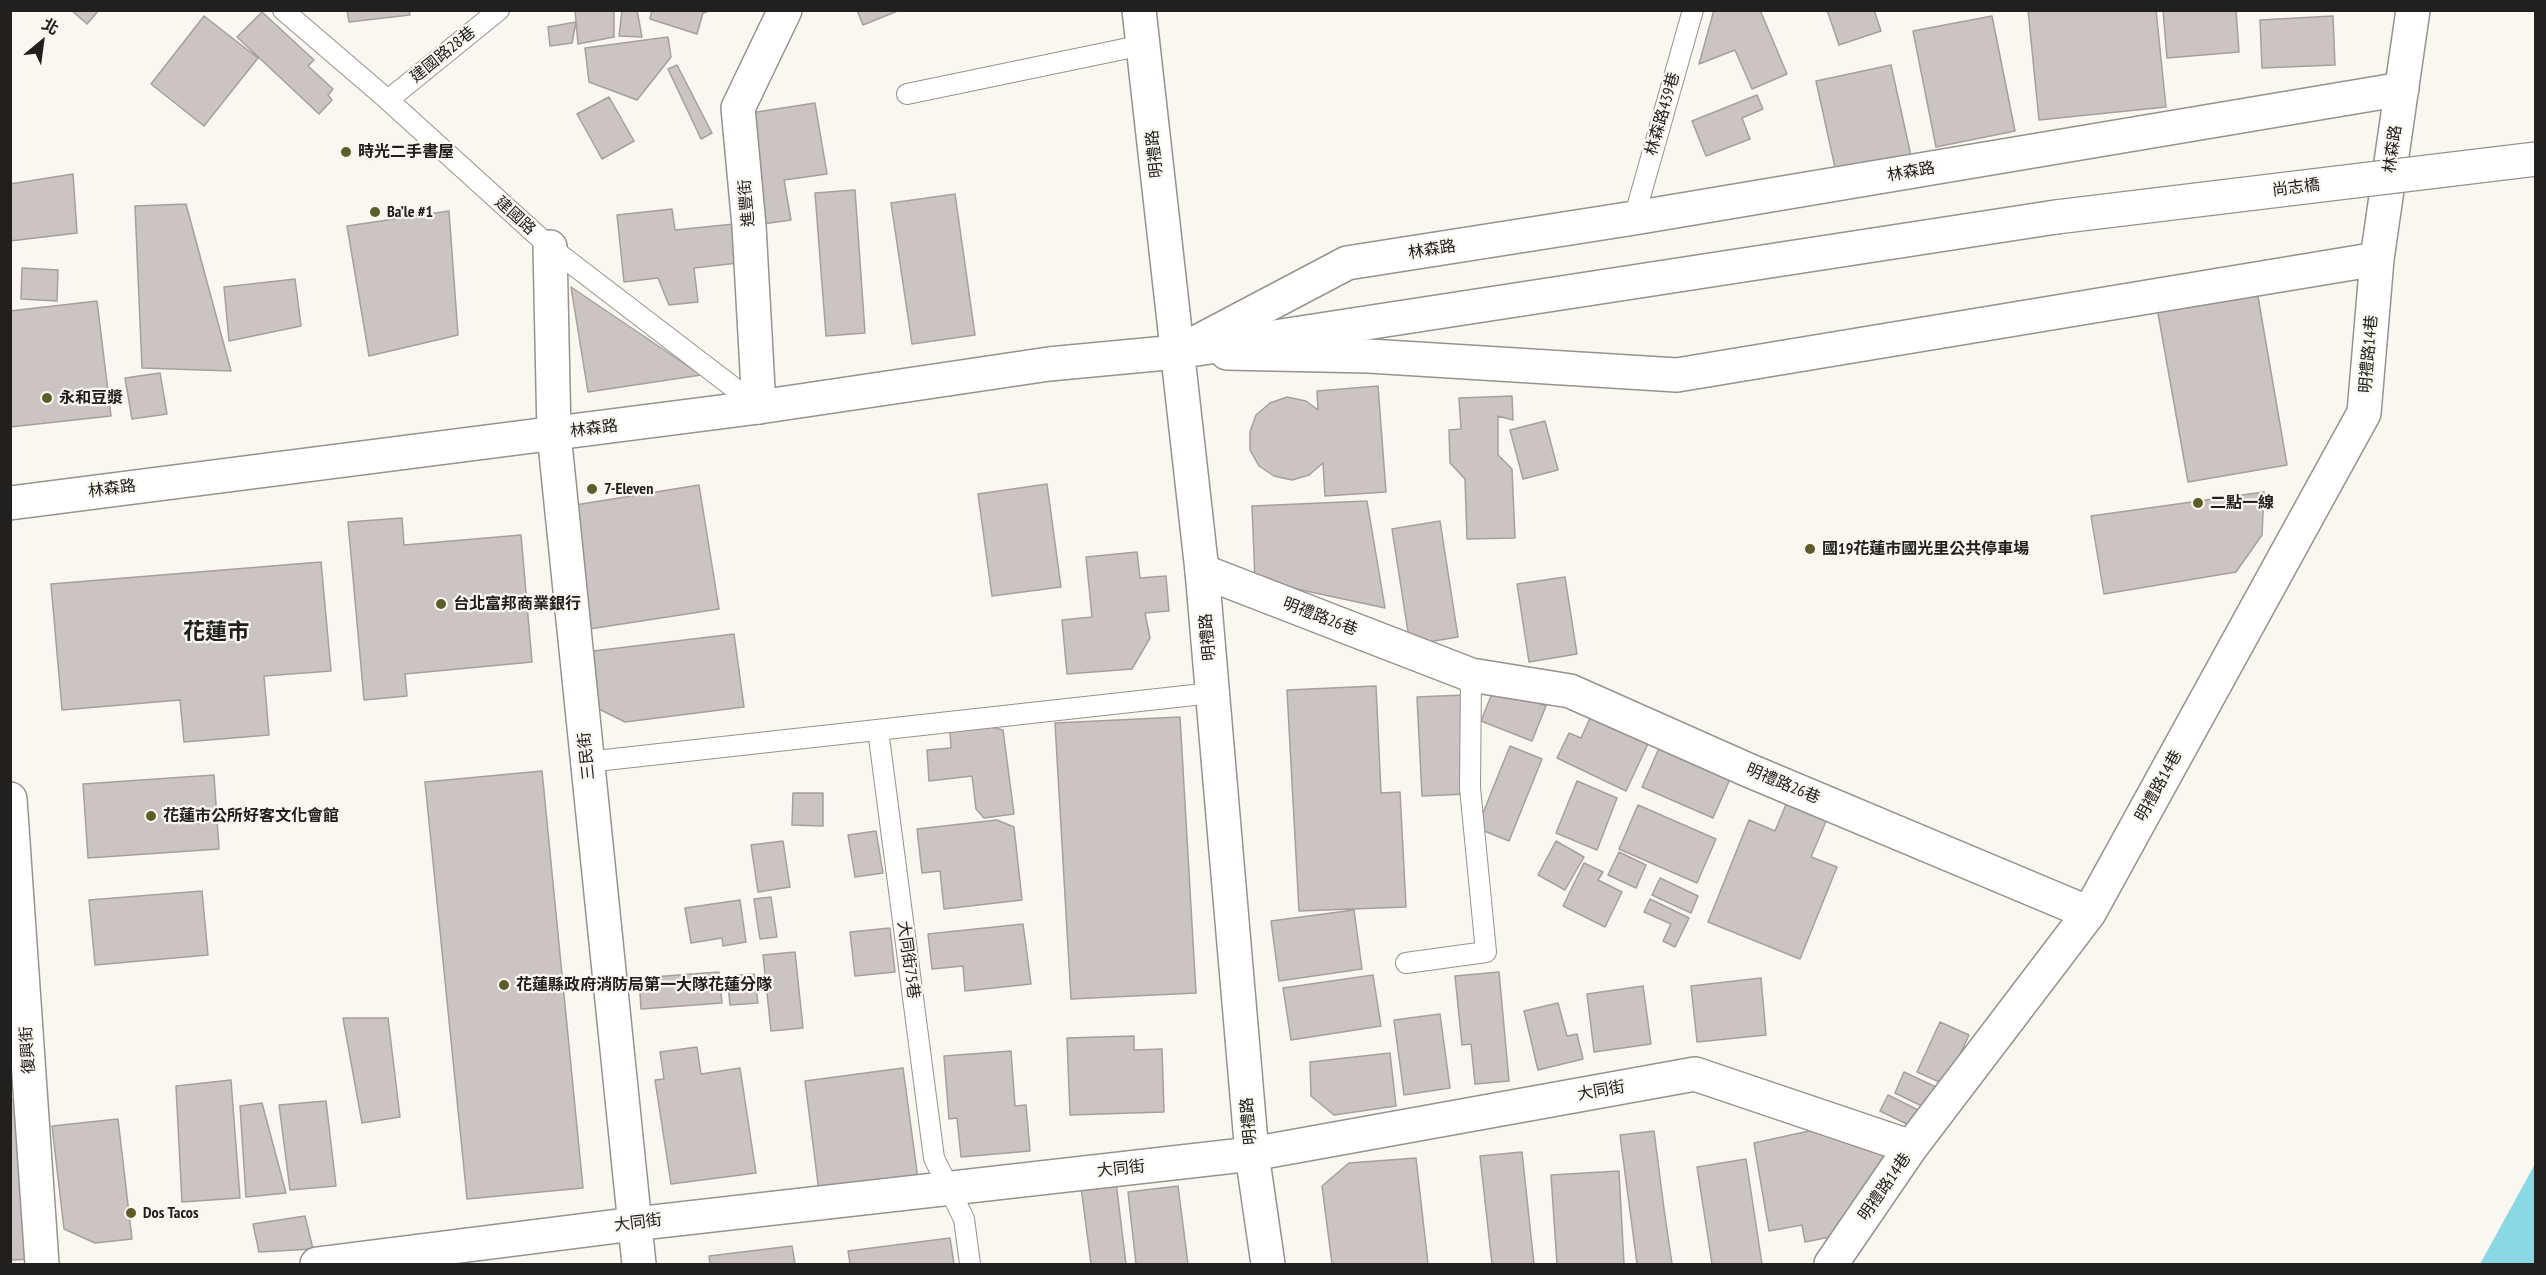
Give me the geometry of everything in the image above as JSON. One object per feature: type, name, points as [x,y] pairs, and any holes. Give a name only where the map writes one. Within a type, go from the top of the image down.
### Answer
[{"type":"street","name":"進豐街","points":[[759,407],[749,226],[738,108],[785,10]]},
{"type":"street","name":"明禮路","points":[[1139,10],[1202,571],[1252,1154],[1268,1264]]},
{"type":"street","points":[[2402,89],[2413,10]]},
{"type":"street","name":"林森路","points":[[2402,89],[2377,259],[1677,375],[1369,357],[1177,352],[1347,263],[1634,219],[2402,89]]},
{"type":"street","name":"尚志橋","points":[[2056,217],[2535,159]]},
{"type":"street","name":"林森路","points":[[10,503],[759,407],[1049,364],[1177,352],[2056,217]]},
{"type":"street","name":"三民街","points":[[550,247],[554,434],[639,1264]]},
{"type":"street","name":"明禮路14巷","points":[[1831,1264],[1911,1148],[2089,913],[2364,413],[2377,259]]},
{"type":"street","name":"明禮路26巷","points":[[1202,571],[1471,675],[1570,691],[1748,770],[2089,913]]},
{"type":"street","name":"復興街","points":[[10,799],[14,904],[42,1264]]},
{"type":"street","name":"大同街","points":[[317,1264],[634,1224],[1252,1154],[1695,1074],[1911,1148]]},
{"type":"lane","name":"建國路","points":[[283,10],[550,247],[759,407]]},
{"type":"lane","name":"建國路28巷","points":[[387,100],[499,10]]},
{"type":"lane","name":"林森路439巷","points":[[1634,219],[1693,10]]},
{"type":"lane","points":[[907,94],[1143,45]]},
{"type":"lane","points":[[1406,963],[1486,952],[1470,788],[1471,675]]},
{"type":"lane","points":[[587,762],[1212,693]]},
{"type":"lane","name":"大同街75巷","points":[[878,730],[934,1158],[964,1219],[970,1264]]},
{"type":"water","points":[[2535,1164],[2535,1264],[2480,1264]]},
{"type":"building","points":[[71,10],[99,10],[87,24]]},
{"type":"building","points":[[347,10],[409,10],[410,15],[349,22]]},
{"type":"building","points":[[575,10],[614,10],[614,37],[578,44]]},
{"type":"building","points":[[622,10],[637,10],[642,37],[619,36]]},
{"type":"building","points":[[652,10],[712,10],[703,13],[697,34],[650,19]]},
{"type":"building","points":[[857,10],[900,10],[863,25]]},
{"type":"building","points":[[1714,10],[1760,10],[1787,74],[1752,89],[1735,50],[1699,64]]},
{"type":"building","points":[[1827,10],[1874,10],[1881,31],[1839,45]]},
{"type":"building","points":[[2028,10],[2156,10],[2166,107],[2039,120]]},
{"type":"building","points":[[2163,10],[2236,10],[2239,52],[2167,58]]},
{"type":"building","points":[[262,12],[314,60],[308,66],[333,89],[328,95],[332,100],[319,114],[237,37]]},
{"type":"building","points":[[204,16],[258,58],[204,126],[151,84]]},
{"type":"building","points":[[1992,16],[2015,131],[1936,147],[1913,31]]},
{"type":"building","points":[[2333,16],[2335,65],[2262,68],[2260,20]]},
{"type":"building","points":[[576,22],[572,43],[550,46],[548,27]]},
{"type":"building","points":[[668,37],[671,57],[637,100],[589,82],[585,48]]},
{"type":"building","points":[[677,65],[712,133],[701,139],[668,69]]},
{"type":"building","points":[[1891,65],[1911,156],[1836,172],[1816,81]]},
{"type":"building","points":[[1757,95],[1763,109],[1742,118],[1750,139],[1706,156],[1692,121]]},
{"type":"building","points":[[609,97],[634,141],[602,159],[577,114]]},
{"type":"building","points":[[815,103],[827,174],[784,180],[791,220],[749,226],[731,116]]},
{"type":"building","points":[[73,174],[77,233],[10,241],[10,184]]},
{"type":"building","points":[[855,190],[865,333],[826,336],[815,193]]},
{"type":"building","points":[[955,194],[975,335],[912,344],[891,203]]},
{"type":"building","points":[[186,204],[231,371],[142,368],[135,206]]},
{"type":"building","points":[[672,209],[675,230],[734,224],[738,263],[694,268],[698,302],[669,305],[658,278],[624,282],[617,215]]},
{"type":"building","points":[[449,211],[458,335],[369,356],[347,226]]},
{"type":"building","points":[[22,268],[58,270],[57,301],[21,299]]},
{"type":"building","points":[[295,279],[301,326],[229,341],[224,287]]},
{"type":"building","points":[[2256,285],[2287,465],[2188,482],[2156,302]]},
{"type":"building","points":[[571,287],[701,375],[588,392]]},
{"type":"building","points":[[97,301],[111,416],[10,427],[10,311]]},
{"type":"building","points":[[160,373],[167,414],[132,419],[125,378]]},
{"type":"building","points":[[1378,386],[1386,492],[1325,496],[1323,463],[1309,475],[1292,480],[1274,476],[1259,466],[1250,450],[1250,432],[1256,415],[1270,403],[1287,397],[1306,401],[1318,410],[1317,391]]},
{"type":"building","points":[[1512,396],[1513,420],[1498,416],[1498,455],[1512,469],[1515,538],[1467,539],[1465,479],[1450,463],[1449,430],[1461,429],[1459,398]]},
{"type":"building","points":[[1545,421],[1558,470],[1523,479],[1510,430]]},
{"type":"building","points":[[1047,484],[1061,587],[992,596],[978,494]]},
{"type":"building","points":[[699,485],[719,609],[583,630],[563,507]]},
{"type":"building","points":[[2264,492],[2262,535],[2236,572],[2104,594],[2091,516]]},
{"type":"building","points":[[1367,501],[1385,608],[1255,580],[1252,506]]},
{"type":"building","name":"台北富邦商業銀行","points":[[402,518],[404,545],[521,535],[532,662],[405,674],[407,696],[364,700],[348,522]]},
{"type":"building","points":[[1440,521],[1458,637],[1410,645],[1392,529]]},
{"type":"building","points":[[1137,552],[1140,578],[1166,576],[1169,611],[1145,613],[1150,638],[1132,669],[1067,674],[1062,620],[1092,617],[1086,557]]},
{"type":"building","points":[[321,562],[331,671],[264,676],[269,735],[184,742],[180,700],[62,710],[51,584]]},
{"type":"building","points":[[1565,577],[1577,654],[1529,662],[1517,584]]},
{"type":"building","points":[[734,634],[744,707],[625,722],[593,706],[585,652]]},
{"type":"building","points":[[1376,686],[1381,793],[1400,792],[1406,907],[1299,911],[1287,690]]},
{"type":"building","points":[[1495,686],[1546,706],[1532,741],[1481,721]]},
{"type":"building","points":[[1464,695],[1468,794],[1422,796],[1417,697]]},
{"type":"building","points":[[1596,705],[1654,731],[1626,791],[1557,758],[1569,733],[1581,738]]},
{"type":"building","points":[[1180,717],[1196,993],[1071,999],[1055,723]]},
{"type":"building","points":[[991,727],[1003,730],[1014,814],[984,818],[976,809],[972,776],[929,781],[927,750],[951,748],[950,732]]},
{"type":"building","points":[[1663,739],[1734,770],[1713,818],[1642,787]]},
{"type":"building","points":[[1510,746],[1542,759],[1509,841],[1477,828]]},
{"type":"building","name":"花蓮縣政府消防局第一大隊花蓮分隊","points":[[542,771],[583,1188],[467,1199],[425,782]]},
{"type":"building","name":"花蓮市公所好客文化會館","points":[[214,775],[219,849],[88,858],[83,784]]},
{"type":"building","points":[[1577,781],[1617,798],[1597,850],[1556,833]]},
{"type":"building","points":[[793,793],[823,793],[823,826],[792,825]]},
{"type":"building","points":[[1787,802],[1827,819],[1811,857],[1837,867],[1800,959],[1708,922],[1749,820],[1775,831]]},
{"type":"building","points":[[1638,805],[1716,839],[1697,883],[1619,849]]},
{"type":"building","points":[[997,820],[1014,827],[1022,900],[944,909],[940,871],[922,873],[917,829]]},
{"type":"building","points":[[876,831],[883,873],[855,877],[848,835]]},
{"type":"building","points":[[783,841],[790,887],[758,892],[751,845]]},
{"type":"building","points":[[1556,841],[1584,857],[1565,890],[1538,875]]},
{"type":"building","points":[[1619,852],[1646,865],[1636,888],[1608,875]]},
{"type":"building","points":[[1584,863],[1603,872],[1598,880],[1622,892],[1605,927],[1563,906]]},
{"type":"building","points":[[1660,878],[1698,896],[1691,913],[1652,895]]},
{"type":"building","points":[[202,891],[208,955],[95,965],[89,900]]},
{"type":"building","points":[[771,897],[777,937],[760,939],[754,899]]},
{"type":"building","points":[[1650,899],[1689,918],[1675,947],[1663,941],[1671,924],[1644,912]]},
{"type":"building","points":[[740,900],[746,942],[723,946],[722,938],[691,943],[685,908]]},
{"type":"building","points":[[1354,910],[1362,969],[1279,981],[1271,921]]},
{"type":"building","points":[[1023,924],[1031,984],[965,991],[963,966],[932,969],[928,934]]},
{"type":"building","points":[[890,928],[895,972],[855,976],[850,932]]},
{"type":"building","points":[[795,952],[803,1028],[771,1031],[763,955]]},
{"type":"building","points":[[719,972],[722,1003],[641,1009],[639,978]]},
{"type":"building","points":[[1499,972],[1509,1081],[1475,1084],[1471,1044],[1462,1045],[1455,976]]},
{"type":"building","points":[[754,974],[758,1003],[730,1005],[727,976]]},
{"type":"building","points":[[1373,975],[1381,1026],[1291,1040],[1283,988]]},
{"type":"building","points":[[1761,978],[1766,1035],[1697,1042],[1691,986]]},
{"type":"building","points":[[1643,986],[1651,1044],[1594,1052],[1587,994]]},
{"type":"building","points":[[1558,1003],[1567,1036],[1577,1034],[1583,1059],[1538,1070],[1524,1011]]},
{"type":"building","points":[[1440,1014],[1450,1088],[1404,1095],[1394,1020]]},
{"type":"building","points":[[343,1018],[388,1018],[400,1117],[362,1123]]},
{"type":"building","points":[[1940,1022],[1969,1035],[1946,1085],[1917,1072]]},
{"type":"building","points":[[1134,1036],[1134,1050],[1162,1049],[1164,1112],[1070,1115],[1067,1038]]},
{"type":"building","points":[[697,1047],[701,1074],[740,1068],[756,1173],[671,1184],[655,1080],[664,1079],[660,1052]]},
{"type":"building","points":[[1011,1051],[1015,1106],[1026,1105],[1030,1151],[961,1157],[957,1118],[949,1119],[944,1056]]},
{"type":"building","points":[[1390,1053],[1396,1106],[1334,1115],[1311,1096],[1310,1062]]},
{"type":"building","points":[[903,1068],[918,1179],[819,1192],[805,1081]]},
{"type":"building","points":[[1904,1072],[1936,1087],[1926,1108],[1895,1093]]},
{"type":"building","points":[[231,1080],[240,1198],[182,1202],[176,1086]]},
{"type":"building","points":[[1888,1095],[1918,1110],[1911,1126],[1880,1111]]},
{"type":"building","points":[[19,1099],[36,1259],[10,1260],[10,1100]]},
{"type":"building","points":[[326,1101],[336,1186],[290,1190],[279,1105]]},
{"type":"building","points":[[262,1103],[286,1193],[246,1197],[240,1106]]},
{"type":"building","points":[[118,1119],[132,1239],[95,1243],[64,1229],[52,1126]]},
{"type":"building","points":[[1832,1126],[1885,1153],[1867,1195],[1845,1234],[1805,1242],[1802,1225],[1769,1231],[1754,1143]]},
{"type":"building","points":[[1654,1131],[1672,1264],[1637,1264],[1620,1135]]},
{"type":"building","points":[[1522,1152],[1534,1264],[1492,1264],[1480,1156]]},
{"type":"building","points":[[1416,1158],[1428,1264],[1332,1264],[1322,1186],[1349,1163]]},
{"type":"building","points":[[1746,1159],[1762,1264],[1712,1264],[1697,1167]]},
{"type":"building","points":[[1619,1171],[1624,1264],[1557,1264],[1551,1175]]},
{"type":"building","points":[[1116,1182],[1126,1264],[1091,1264],[1081,1187]]},
{"type":"building","points":[[1178,1186],[1188,1264],[1136,1264],[1128,1192]]},
{"type":"building","points":[[305,1216],[313,1249],[259,1252],[253,1224]]},
{"type":"building","points":[[950,1238],[954,1264],[850,1264],[848,1251]]},
{"type":"building","points":[[792,1246],[795,1264],[710,1264],[709,1256]]},
{"type":"place","name":"時光二手書屋","points":[[346,152]]},
{"type":"place","name":"Ba’le #1","points":[[375,212]]},
{"type":"place","name":"永和豆漿","points":[[47,398]]},
{"type":"place","name":"7-Eleven","points":[[592,489]]},
{"type":"place","name":"二點一線","points":[[2198,503]]},
{"type":"place","name":"國19花蓮市國光里公共停車場","points":[[1810,549]]},
{"type":"place","name":"台北富邦商業銀行","points":[[441,604]]},
{"type":"place","name":"花蓮市公所好客文化會館","points":[[151,816]]},
{"type":"place","name":"花蓮縣政府消防局第一大隊花蓮分隊","points":[[504,985]]},
{"type":"place","name":"Dos Tacos","points":[[131,1213]]},
{"type":"district","name":"花蓮市","points":[[216,633]]}]
